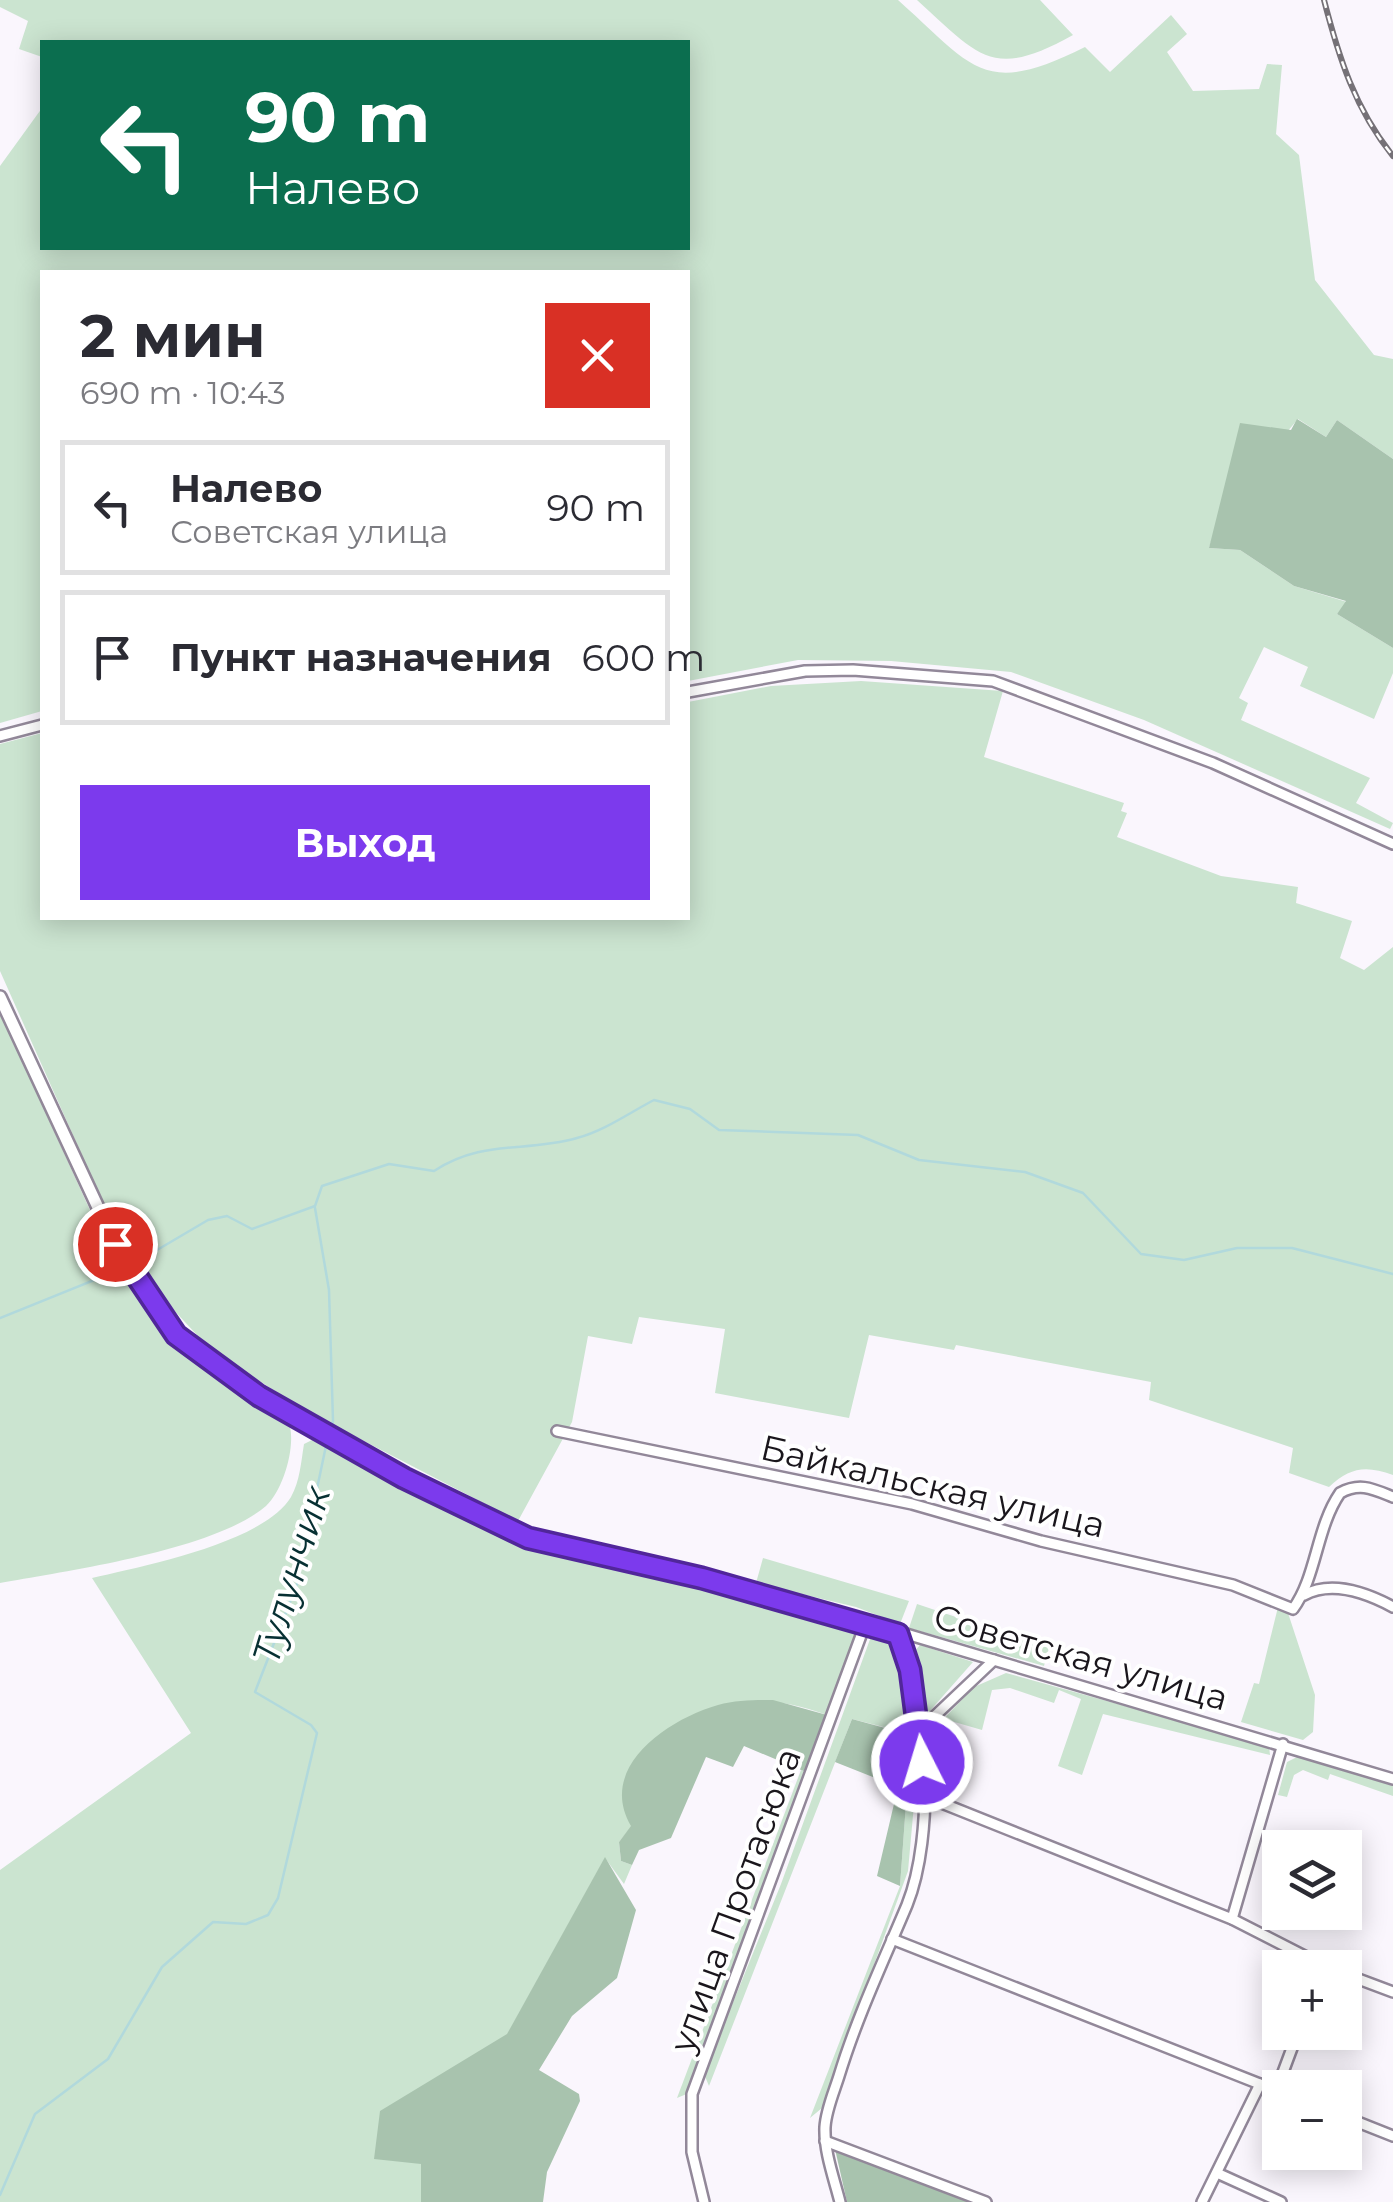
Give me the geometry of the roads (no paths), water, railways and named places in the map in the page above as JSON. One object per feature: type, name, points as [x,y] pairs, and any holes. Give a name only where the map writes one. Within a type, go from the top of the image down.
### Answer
[{"type":"street","points":[[690,692],[805,671],[854,670],[993,681],[1213,763],[1393,844]]},
{"type":"street","points":[[0,736],[40,726]]},
{"type":"street","name":"Советская улица","points":[[0,997],[115,1244],[176,1335],[259,1396],[404,1478],[528,1538],[866,1622],[1393,1779]]},
{"type":"street","name":"Байкальская улица","points":[[557,1431],[912,1504],[1042,1541],[1233,1585],[1292,1609],[1304,1595]]},
{"type":"street","points":[[1393,1497],[1352,1486],[1340,1493],[1308,1572],[1304,1595],[1328,1588],[1352,1590],[1393,1607]]},
{"type":"street","name":"улица Протасюка","points":[[704,2202],[692,2152],[692,2094],[866,1622]]},
{"type":"street","points":[[840,2202],[825,2141],[826,2118],[859,2013],[914,1878],[924,1796],[921,1729],[907,1654],[898,1634]]},
{"type":"street","points":[[921,1729],[994,1660]]},
{"type":"street","points":[[1232,1919],[1283,1744]]},
{"type":"street","points":[[924,1796],[1232,1919],[1291,1950]]},
{"type":"street","points":[[892,1939],[1260,2084],[1202,2202]]},
{"type":"street","points":[[1362,1980],[1393,1992]]},
{"type":"street","points":[[1362,2124],[1393,2136]]},
{"type":"street","points":[[825,2141],[986,2202]]},
{"type":"street","points":[[1216,2173],[1281,2202]]},
{"type":"waterway","points":[[135,1263],[208,1220],[227,1216],[252,1229],[315,1206],[322,1186],[389,1164],[434,1171],[487,1150],[577,1138],[654,1100],[690,1109],[719,1130],[858,1135],[919,1160],[1025,1172],[1083,1193],[1141,1254],[1184,1260],[1237,1248],[1292,1248],[1393,1274]]},
{"type":"waterway","name":"Тулунчик","points":[[315,1208],[329,1290],[333,1421],[329,1433]]},
{"type":"waterway","points":[[0,1318],[124,1268]]},
{"type":"waterway","name":"Тулунчик","points":[[0,2195],[35,2114],[108,2059],[162,1967],[213,1922],[246,1924],[268,1915],[278,1898],[317,1733],[311,1725],[255,1692],[297,1584],[327,1441]]},
{"type":"railway","points":[[1324,0],[1350,82],[1368,120],[1393,156]]}]
